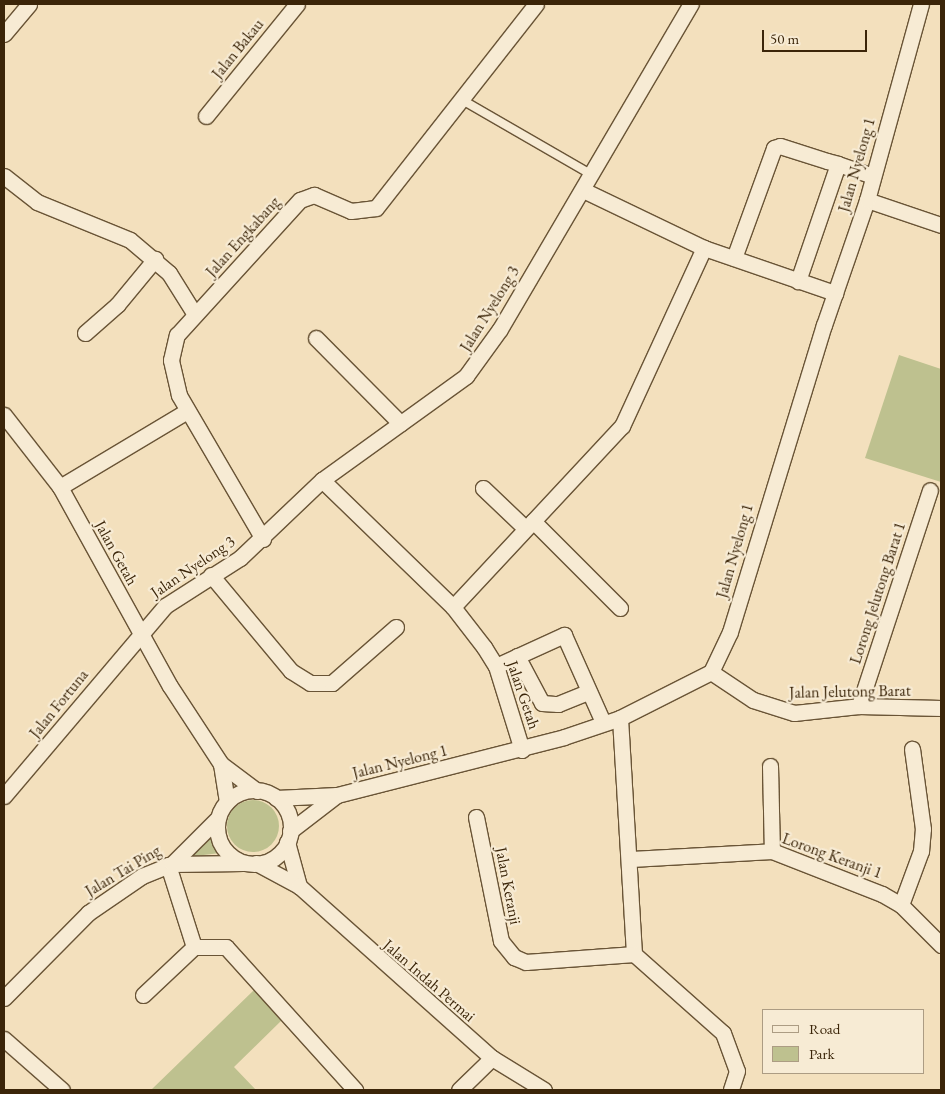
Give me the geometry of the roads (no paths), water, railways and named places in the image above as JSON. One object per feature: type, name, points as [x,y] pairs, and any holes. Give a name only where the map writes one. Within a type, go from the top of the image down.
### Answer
[{"type":"street","points":[[4,34],[29,4]]},
{"type":"street","name":"Jalan Bakau","points":[[206,116],[297,4]]},
{"type":"street","name":"Jalan Engkabang","points":[[263,539],[187,411],[171,360],[176,335],[300,200],[314,195],[351,211],[376,208],[464,101],[536,4]]},
{"type":"street","name":"Jalan Nyelong 3","points":[[140,632],[165,606],[263,539],[322,480],[400,423],[446,393],[483,356],[592,175],[691,4]]},
{"type":"street","name":"Jalan Nyelong 1","points":[[289,836],[337,795],[522,750],[620,718],[711,672],[730,632],[836,292],[867,200],[872,176],[921,4]]},
{"type":"street","points":[[734,258],[774,148],[780,146],[872,176]]},
{"type":"street","points":[[798,281],[838,164]]},
{"type":"street","points":[[4,176],[37,202],[130,240],[155,259],[194,314]]},
{"type":"street","points":[[583,190],[704,248],[798,281],[836,292]]},
{"type":"street","points":[[867,200],[941,225]]},
{"type":"street","points":[[453,607],[529,524],[591,464],[622,426],[704,248]]},
{"type":"street","points":[[85,333],[117,305],[155,259]]},
{"type":"street","points":[[316,338],[400,423]]},
{"type":"street","points":[[60,487],[187,411]]},
{"type":"street","name":"Jalan Getah","points":[[6,421],[60,487],[140,632],[221,764]]},
{"type":"street","name":"Jalan Getah","points":[[322,480],[453,607],[496,666],[522,750]]},
{"type":"street","points":[[483,488],[529,524],[620,608]]},
{"type":"street","name":"Lorong Jelutong Barat 1","points":[[859,706],[930,490]]},
{"type":"street","points":[[211,576],[291,671],[310,683],[332,682],[396,627]]},
{"type":"street","name":"Jalan Fortuna","points":[[4,796],[140,632]]},
{"type":"street","points":[[496,666],[564,636],[603,722]]},
{"type":"street","points":[[517,656],[542,703],[558,704],[588,692]]},
{"type":"street","name":"Jalan Jelutong Barat","points":[[711,672],[774,710],[794,713],[859,706],[941,708]]},
{"type":"street","points":[[620,718],[631,859],[634,954],[723,1033],[737,1071],[731,1090]]},
{"type":"street","points":[[901,905],[919,860],[923,828],[912,749]]},
{"type":"street","points":[[221,764],[257,791],[276,798],[337,795]]},
{"type":"street","points":[[221,764],[227,802]]},
{"type":"street","points":[[770,766],[772,852]]},
{"type":"street","points":[[252,863],[225,850],[217,830],[218,818],[227,802],[239,793],[257,791]]},
{"type":"street","points":[[276,798],[286,810],[299,886]]},
{"type":"street","name":"Jalan Keranji","points":[[476,817],[501,941],[514,957],[526,962],[634,954]]},
{"type":"street","name":"Jalan Tai Ping","points":[[4,998],[88,913],[115,892],[170,864],[218,818]]},
{"type":"street","points":[[194,947],[170,864],[252,863],[273,858],[289,836]]},
{"type":"street","name":"Lorong Keranji 1","points":[[631,859],[772,852],[868,886],[901,905],[941,945]]},
{"type":"street","name":"Jalan Indah Permai","points":[[252,863],[299,886],[492,1058],[544,1090]]},
{"type":"street","points":[[143,995],[194,947],[226,946],[349,1088]]},
{"type":"street","points":[[4,1039],[62,1090]]},
{"type":"street","points":[[459,1090],[492,1058]]},
{"type":"lane","points":[[464,101],[592,175]]}]
